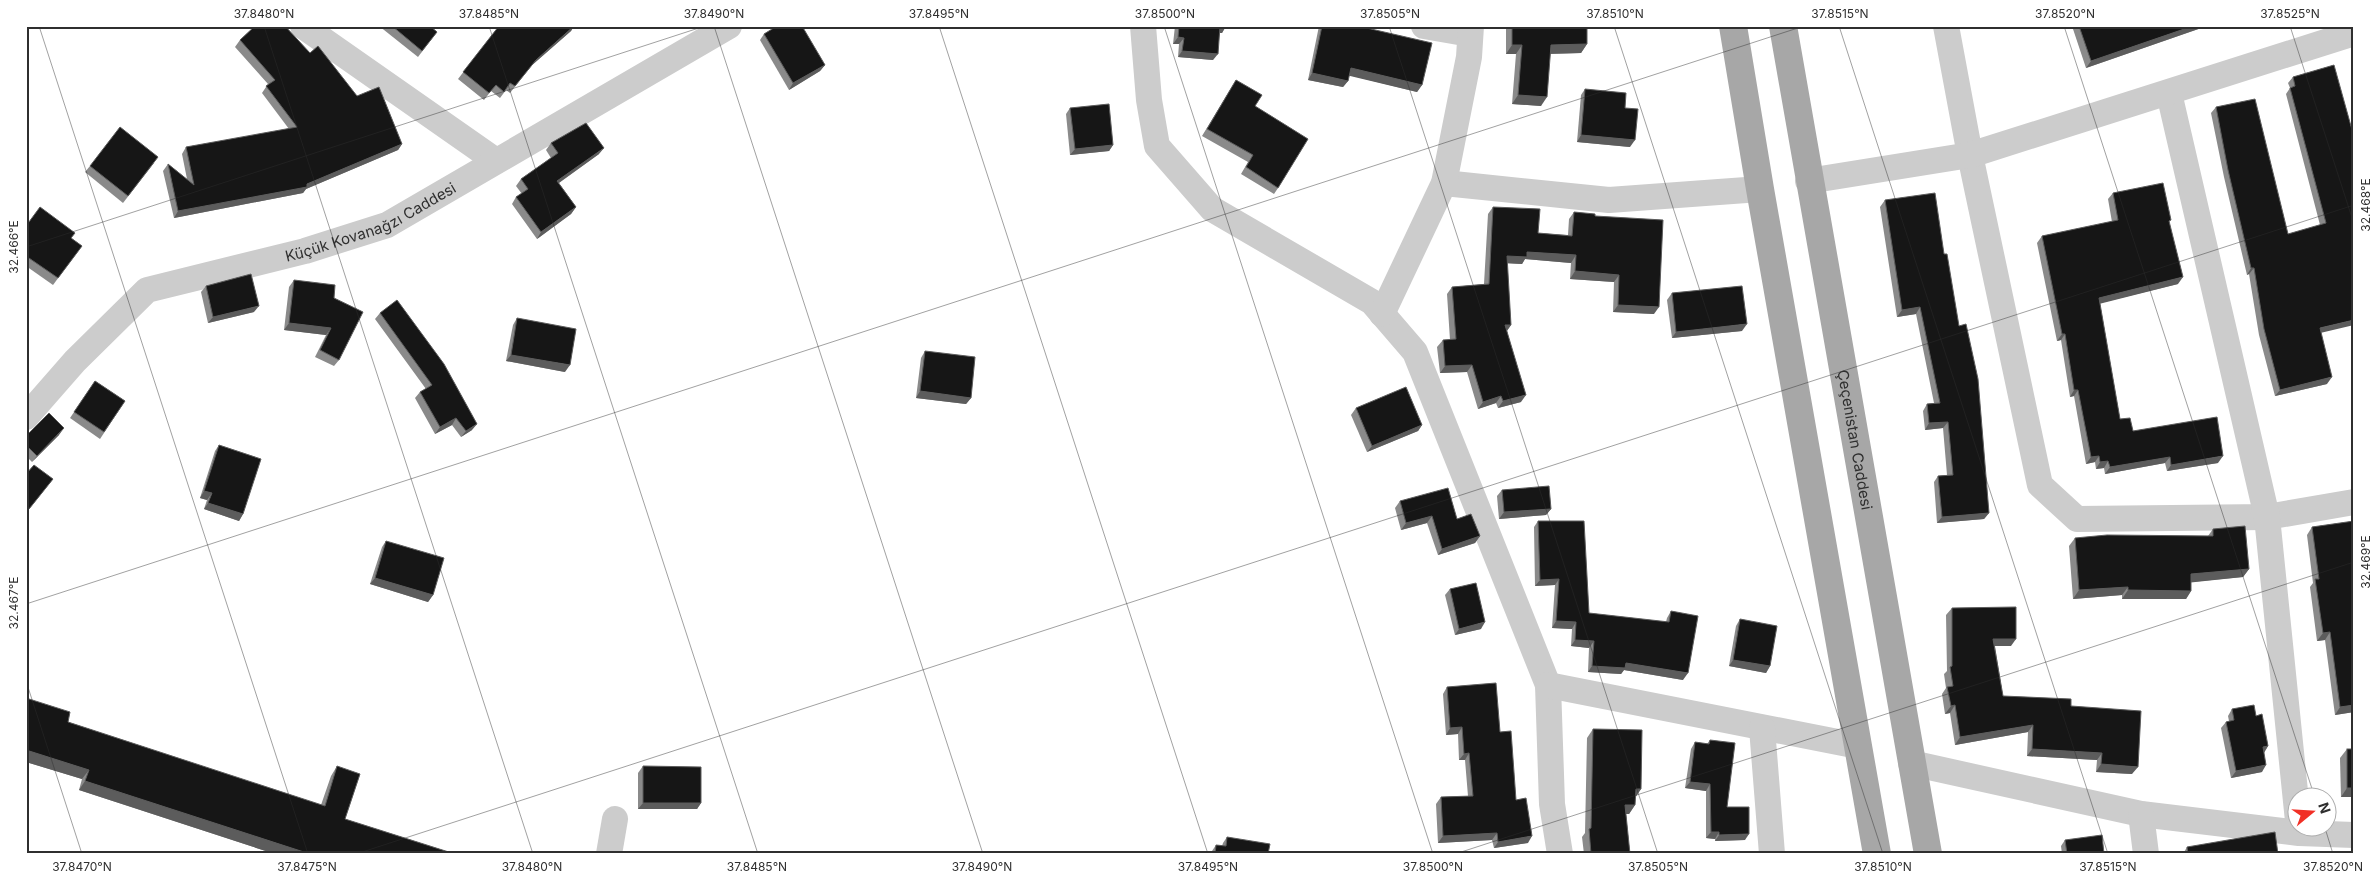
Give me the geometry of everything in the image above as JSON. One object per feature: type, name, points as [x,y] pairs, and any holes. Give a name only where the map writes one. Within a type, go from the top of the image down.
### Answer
[{"type":"main road","points":[[1733,26],[1877,854]]},
{"type":"main road","name":"Çeçenistan Caddesi","points":[[1783,26],[1808,181],[1928,854]]},
{"type":"street","points":[[302,26],[496,162]]},
{"type":"street","name":"Küçük Kovanağzı Caddesi","points":[[26,417],[75,361],[147,290],[305,251],[387,225],[729,26]]},
{"type":"street","points":[[1143,26],[1149,100],[1157,146],[1212,209],[1372,302],[1415,352],[1548,685],[1552,804],[1560,854]]},
{"type":"street","points":[[1382,314],[1444,183],[1469,57],[1470,30],[1424,26]]},
{"type":"street","points":[[1946,26],[1970,155],[2040,485],[2077,519],[2267,517],[2354,502]]},
{"type":"street","points":[[1808,181],[1970,155],[2354,33]]},
{"type":"street","points":[[2169,93],[2267,517],[2295,788]]},
{"type":"street","points":[[1444,183],[1610,200],[1760,189]]},
{"type":"street","points":[[1548,685],[1858,746]]},
{"type":"street","points":[[1762,728],[1772,854]]},
{"type":"street","points":[[1911,763],[2141,814],[2288,832]]},
{"type":"street","points":[[2141,814],[2146,854]]},
{"type":"street","points":[[609,854],[616,819]]},
{"type":"street","points":[[2338,835],[2354,835]]},
{"type":"building","points":[[255,26],[285,26],[310,53],[318,46],[357,96],[379,87],[402,144],[307,184],[307,187],[178,211],[168,164],[194,185],[186,147],[297,127],[266,86],[275,80],[240,40]]},
{"type":"building","points":[[392,26],[430,26],[437,32],[422,51]]},
{"type":"building","points":[[499,26],[574,26],[536,60],[515,86],[510,83],[504,92],[496,85],[489,93],[463,72]]},
{"type":"building","points":[[777,26],[802,26],[825,65],[793,83],[764,34]]},
{"type":"building","points":[[1179,26],[1220,26],[1218,54],[1182,51],[1184,38],[1178,37]]},
{"type":"building","points":[[1322,26],[1358,26],[1432,43],[1422,85],[1351,68],[1348,81],[1312,73]]},
{"type":"building","points":[[1512,26],[1587,26],[1587,44],[1551,45],[1547,97],[1518,95],[1522,45],[1512,45]]},
{"type":"building","points":[[2079,26],[2193,26],[2091,61]]},
{"type":"building","points":[[2334,65],[2354,137],[2354,320],[2320,328],[2332,377],[2280,390],[2264,329],[2254,268],[2251,268],[2228,170],[2216,107],[2255,99],[2288,234],[2326,223],[2290,88],[2295,86],[2293,77]]},
{"type":"building","points":[[1236,80],[1262,95],[1255,106],[1308,139],[1278,188],[1246,167],[1253,155],[1207,129]]},
{"type":"building","points":[[1585,89],[1626,93],[1625,108],[1638,109],[1635,140],[1581,135]]},
{"type":"building","points":[[1109,104],[1113,145],[1075,149],[1070,108]]},
{"type":"building","points":[[586,123],[604,148],[557,181],[576,207],[541,232],[516,197],[528,189],[521,179],[558,153],[551,143]]},
{"type":"building","points":[[120,127],[158,157],[128,196],[90,166]]},
{"type":"building","points":[[2163,183],[2171,220],[2169,221],[2183,277],[2099,298],[2120,419],[2130,418],[2133,431],[2217,417],[2223,456],[2171,465],[2170,457],[2110,467],[2108,461],[2100,462],[2099,456],[2091,457],[2078,390],[2074,390],[2065,334],[2062,334],[2042,236],[2118,220],[2113,193]]},
{"type":"building","points":[[1935,193],[1944,254],[1947,254],[1959,326],[1966,324],[1978,379],[1989,513],[1942,517],[1938,476],[1953,475],[1948,422],[1929,423],[1927,404],[1940,403],[1920,307],[1902,310],[1885,200]]},
{"type":"building","points":[[40,207],[75,233],[71,238],[82,246],[58,278],[26,256],[26,226]]},
{"type":"building","points":[[1493,207],[1540,209],[1538,233],[1572,236],[1574,212],[1595,214],[1595,216],[1663,220],[1659,307],[1618,305],[1619,275],[1575,271],[1576,255],[1527,252],[1527,257],[1507,256],[1511,325],[1505,325],[1526,395],[1503,401],[1501,396],[1483,402],[1472,365],[1445,366],[1443,340],[1456,339],[1452,287],[1489,284]]},
{"type":"building","points":[[251,274],[259,306],[213,317],[206,286]]},
{"type":"building","points":[[294,280],[335,285],[334,298],[363,312],[339,360],[320,350],[331,328],[289,323]]},
{"type":"building","points":[[1742,286],[1747,324],[1676,332],[1672,293]]},
{"type":"building","points":[[397,300],[444,364],[477,424],[466,431],[456,418],[440,427],[420,392],[432,385],[380,313]]},
{"type":"building","points":[[517,318],[576,329],[570,365],[511,355]]},
{"type":"building","points":[[925,351],[975,357],[971,398],[920,391]]},
{"type":"building","points":[[95,381],[125,401],[104,432],[74,412]]},
{"type":"building","points":[[1406,387],[1422,425],[1372,446],[1356,408]]},
{"type":"building","points":[[49,413],[64,428],[37,456],[26,445],[26,436]]},
{"type":"building","points":[[219,445],[261,459],[243,514],[208,503],[212,493],[204,491]]},
{"type":"building","points":[[34,465],[53,479],[29,509],[26,506],[26,474]]},
{"type":"building","points":[[1549,486],[1551,509],[1504,512],[1502,490]]},
{"type":"building","points":[[1448,488],[1457,519],[1471,514],[1480,536],[1442,549],[1432,516],[1406,523],[1400,501]]},
{"type":"building","points":[[1538,521],[1584,521],[1589,613],[1669,622],[1671,611],[1698,616],[1688,673],[1626,663],[1625,668],[1592,666],[1594,641],[1575,640],[1576,622],[1556,621],[1559,579],[1540,580]]},
{"type":"building","points":[[2354,521],[2354,705],[2340,707],[2330,632],[2323,633],[2315,579],[2319,579],[2312,527]]},
{"type":"building","points":[[2245,526],[2249,569],[2191,574],[2191,591],[2128,590],[2128,587],[2079,590],[2075,538],[2107,535],[2213,536],[2213,529]]},
{"type":"building","points":[[386,541],[444,558],[433,595],[375,578]]},
{"type":"building","points":[[1476,583],[1485,622],[1459,629],[1450,589]]},
{"type":"building","points":[[2016,607],[2016,639],[1993,639],[2003,696],[2071,699],[2071,706],[2141,711],[2138,767],[2101,764],[2102,753],[2032,749],[2033,725],[1960,737],[1955,705],[1951,706],[1947,687],[1953,686],[1950,667],[1952,666],[1952,608]]},
{"type":"building","points":[[1740,619],[1777,626],[1770,666],[1733,660]]},
{"type":"building","points":[[1496,683],[1500,732],[1511,731],[1516,800],[1526,798],[1532,836],[1498,842],[1497,833],[1443,836],[1441,797],[1473,796],[1469,753],[1464,754],[1462,727],[1450,728],[1447,687]]},
{"type":"building","points":[[26,698],[70,712],[68,722],[325,806],[337,766],[360,774],[345,819],[455,854],[310,854],[85,781],[89,770],[26,750]]},
{"type":"building","points":[[2254,705],[2256,716],[2262,714],[2268,746],[2263,747],[2266,765],[2236,771],[2226,722],[2234,720],[2232,709]]},
{"type":"building","points":[[1593,729],[1642,730],[1641,789],[1636,789],[1635,805],[1625,805],[1630,854],[1591,854],[1589,829],[1591,828]]},
{"type":"building","points":[[1710,740],[1735,743],[1727,807],[1749,807],[1749,834],[1719,835],[1719,832],[1711,832],[1710,784],[1690,782],[1695,742],[1709,744]]},
{"type":"building","points":[[2347,749],[2354,749],[2354,788],[2347,788]]},
{"type":"building","points":[[643,766],[701,767],[701,803],[643,803]]},
{"type":"building","points":[[2275,832],[2278,854],[2188,854],[2187,847]]},
{"type":"building","points":[[2102,835],[2104,854],[2067,854],[2065,840]]},
{"type":"building","points":[[1227,837],[1270,844],[1268,854],[1215,854],[1216,845],[1226,846]]}]
